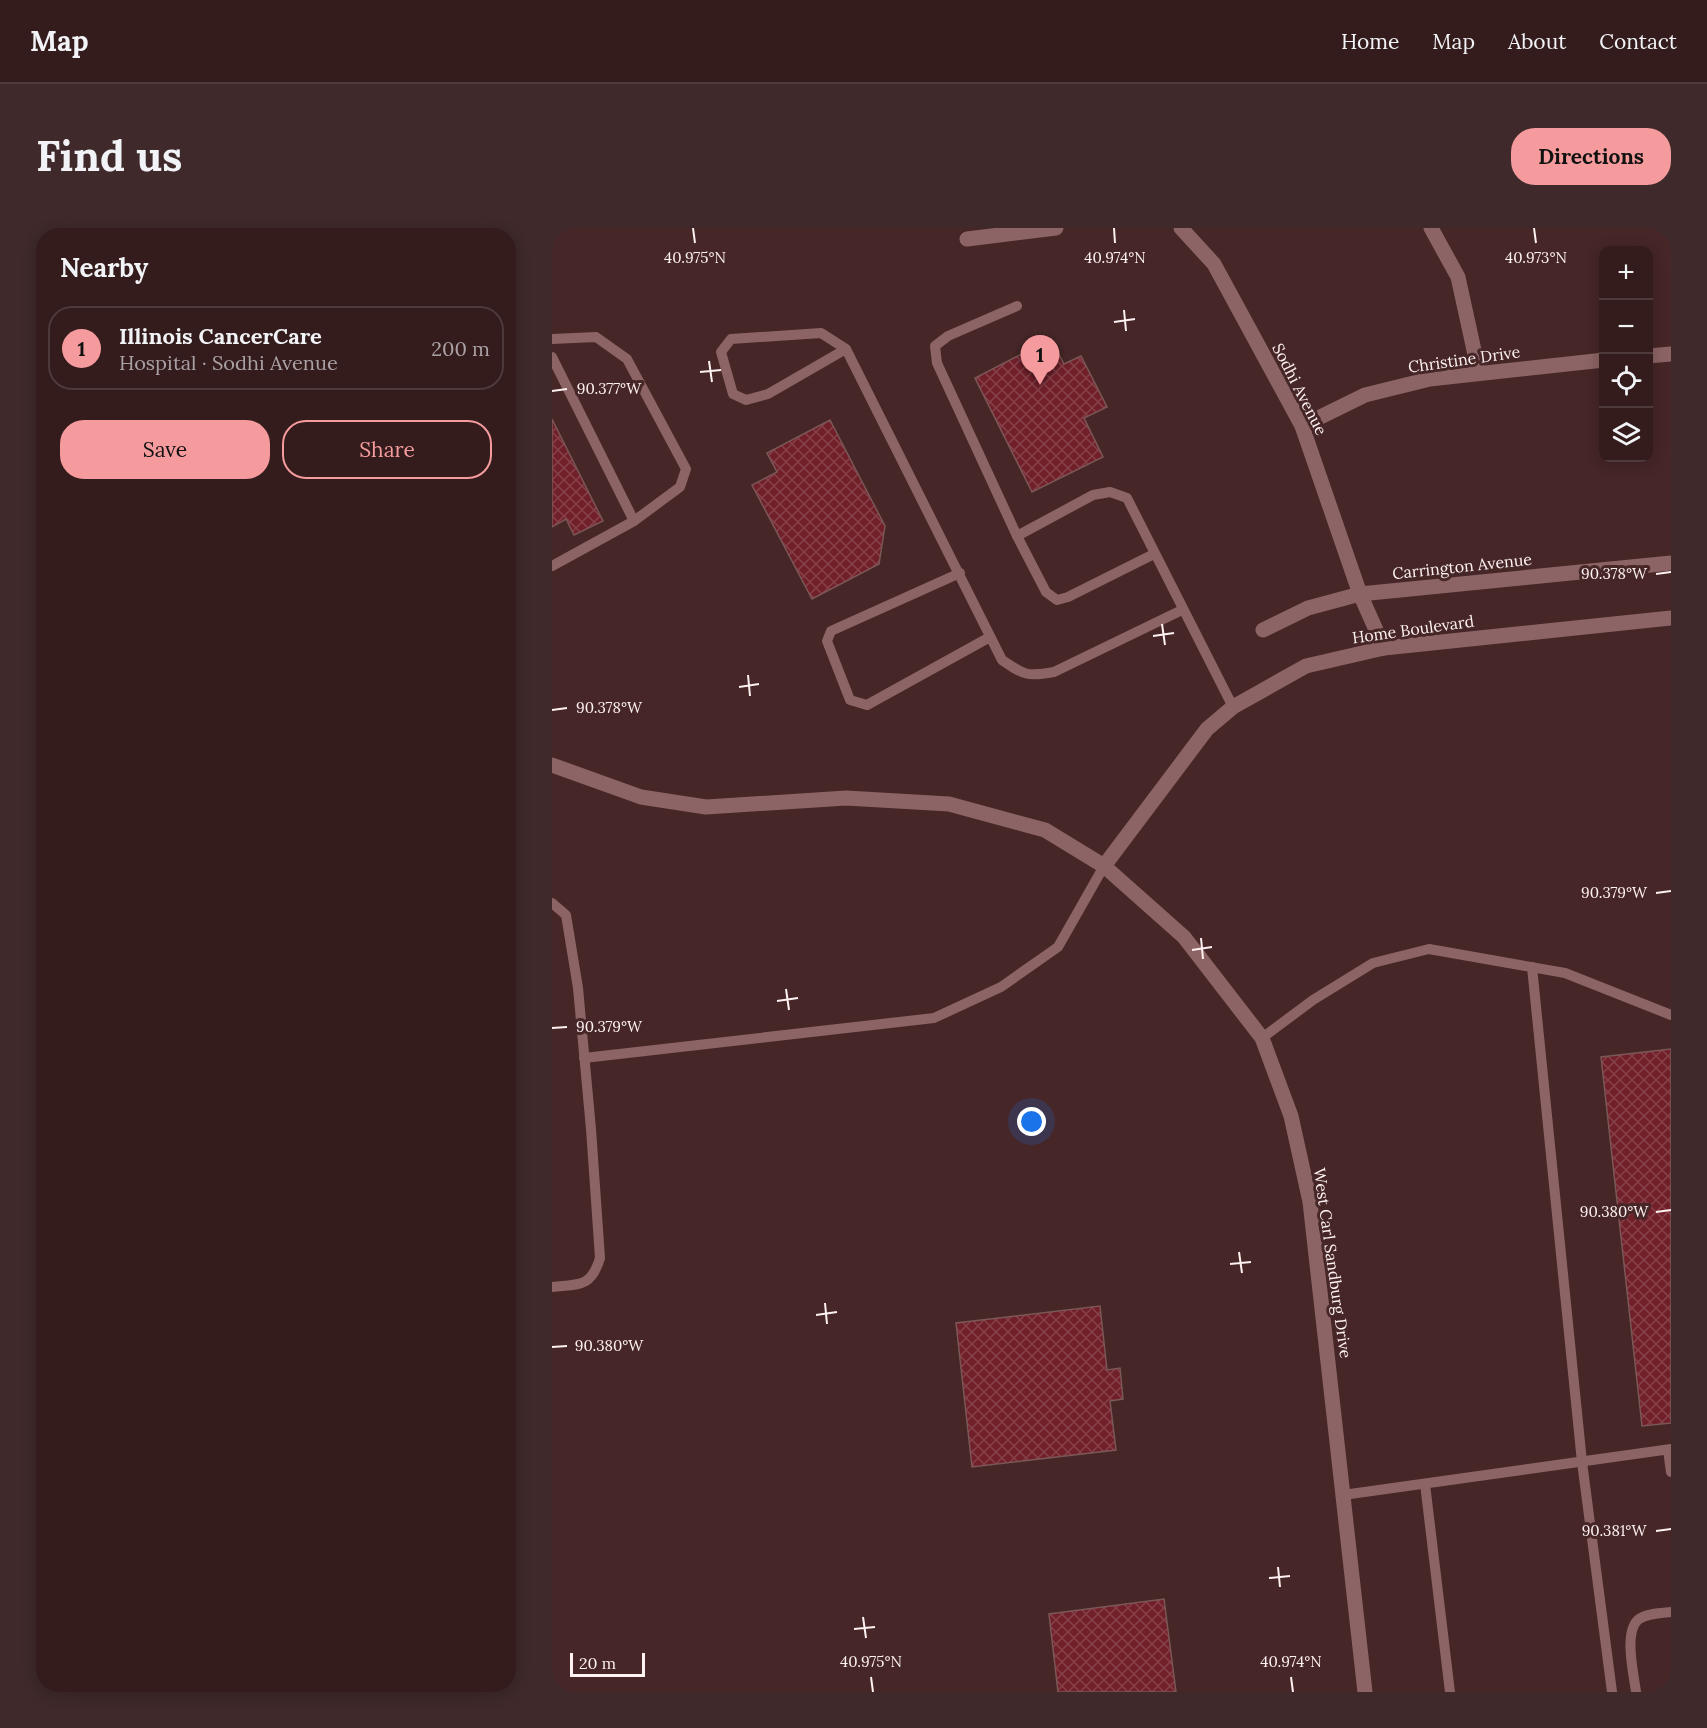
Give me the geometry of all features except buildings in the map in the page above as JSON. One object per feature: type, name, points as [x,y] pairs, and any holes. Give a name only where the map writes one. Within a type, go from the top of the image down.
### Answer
[{"type":"street","points":[[967,239],[1056,228]]},
{"type":"street","name":"Sodhi Avenue","points":[[1181,228],[1214,264],[1302,426],[1360,594],[1384,648]]},
{"type":"street","points":[[1431,228],[1458,277],[1479,372]]},
{"type":"street","points":[[1653,356],[1671,354]]},
{"type":"street","name":"Christine Drive","points":[[1302,426],[1365,395],[1430,379],[1599,360]]},
{"type":"street","name":"Carrington Avenue","points":[[1263,630],[1308,608],[1360,594],[1671,563]]},
{"type":"street","name":"Home Boulevard","points":[[1104,866],[1207,729],[1233,707],[1306,666],[1384,648],[1671,618]]},
{"type":"street","name":"West Carl Sandburg Drive","points":[[552,765],[641,797],[706,807],[846,798],[950,804],[1045,830],[1104,866],[1184,937],[1262,1038],[1291,1116],[1310,1202],[1365,1692]]},
{"type":"lane","points":[[1017,306],[948,336],[935,346],[937,363],[1017,536],[1046,591],[1057,600],[1068,597],[1154,554]]},
{"type":"lane","points":[[846,349],[768,394],[746,400],[733,394],[721,352],[731,339],[821,333],[846,349],[1002,660],[1019,671],[1033,676],[1054,672],[1182,610]]},
{"type":"lane","points":[[552,339],[596,337],[627,359],[686,469],[680,486],[634,521],[552,566]]},
{"type":"lane","points":[[552,357],[634,521]]},
{"type":"lane","points":[[1017,536],[1093,495],[1110,492],[1127,498],[1233,707]]},
{"type":"lane","points":[[960,573],[831,631],[827,641],[850,700],[867,705],[990,637]]},
{"type":"lane","points":[[584,1058],[934,1018],[1001,987],[1058,947],[1104,866]]},
{"type":"lane","points":[[552,903],[566,915],[578,988],[600,1258],[596,1273],[584,1283],[552,1287]]},
{"type":"lane","points":[[1262,1038],[1313,1000],[1372,963],[1429,949],[1565,973],[1671,1015]]},
{"type":"lane","points":[[1532,967],[1582,1462],[1612,1692]]},
{"type":"lane","points":[[1343,1495],[1670,1450],[1671,1472]]},
{"type":"lane","points":[[1425,1484],[1450,1692]]},
{"type":"lane","points":[[1636,1692],[1630,1643],[1633,1629],[1637,1620],[1647,1615],[1671,1612]]},
{"type":"place","name":"Illinois CancerCare","points":[[1040,385]]}]
